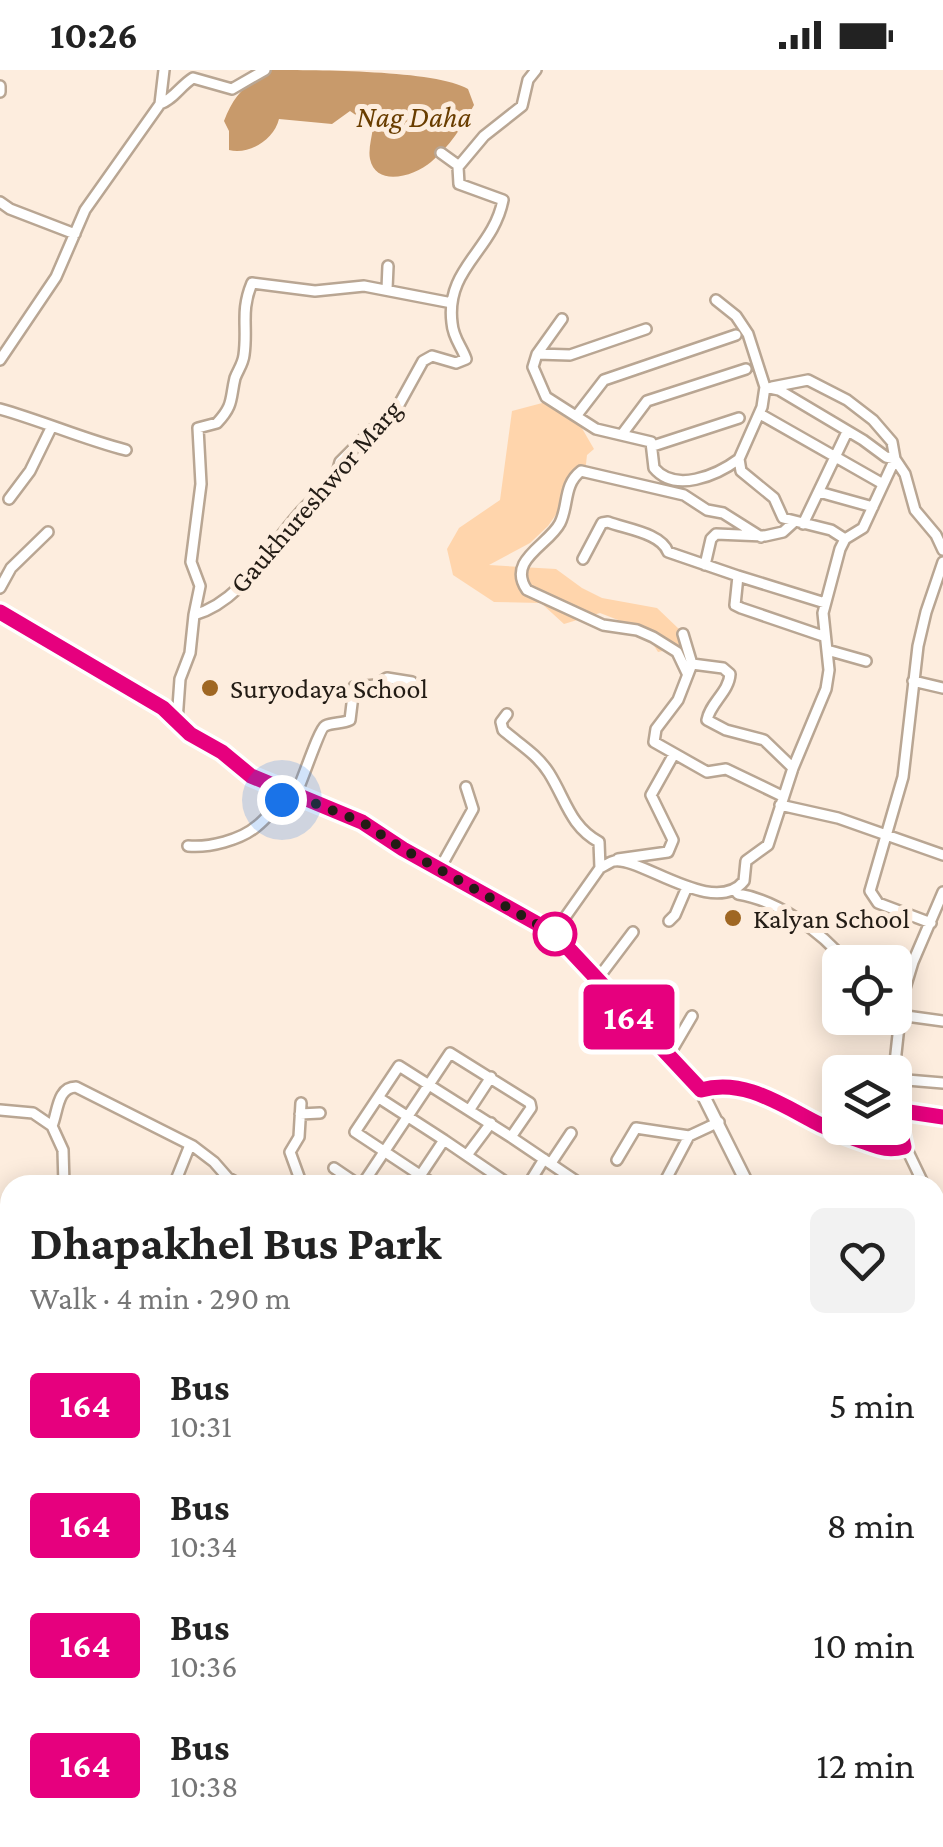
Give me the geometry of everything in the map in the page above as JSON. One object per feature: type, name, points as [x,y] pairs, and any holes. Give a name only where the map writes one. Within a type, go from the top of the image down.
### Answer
[{"type":"main road","points":[[0,612],[163,708],[190,734],[222,752],[251,776],[362,822],[439,870],[554,933],[701,1090],[743,1175]]},
{"type":"street","points":[[0,360],[56,276],[84,210],[160,104],[164,70]]},
{"type":"street","points":[[160,104],[171,100],[180,86],[193,78],[232,89],[265,70]]},
{"type":"street","points":[[176,722],[180,679],[190,652],[200,586],[192,562],[200,484],[198,428],[218,423],[234,399],[236,378],[244,362],[246,319],[242,309],[252,283],[315,292],[364,286],[452,303],[458,276],[487,238],[503,200],[459,184],[459,166],[484,136],[522,106],[528,80],[536,70]]},
{"type":"street","points":[[442,153],[459,166]]},
{"type":"street","points":[[0,202],[76,234]]},
{"type":"street","points":[[387,289],[388,266]]},
{"type":"street","points":[[716,300],[736,316],[748,334],[768,387],[739,459],[740,471],[774,498],[784,518],[831,530],[844,539]]},
{"type":"street","name":"Gaukhureshwor Marg","points":[[194,615],[215,609],[256,569],[317,494],[334,484],[340,462],[374,428],[391,419],[423,361],[432,356],[456,363],[466,359],[456,343],[452,303]]},
{"type":"street","points":[[562,319],[537,354],[534,368],[546,397],[596,428],[651,442],[654,468],[670,481],[686,482],[718,472],[739,459]]},
{"type":"street","points":[[537,354],[570,354],[646,329]]},
{"type":"street","points":[[578,415],[604,380],[736,335]]},
{"type":"street","points":[[623,433],[647,401],[746,369]]},
{"type":"street","points":[[768,387],[808,380],[847,400],[887,435],[905,474],[915,510],[943,550]]},
{"type":"street","points":[[768,387],[895,459]]},
{"type":"street","points":[[0,409],[76,437],[126,450]]},
{"type":"street","points":[[760,414],[883,484]]},
{"type":"street","points":[[653,446],[740,418]]},
{"type":"street","points":[[9,498],[30,471],[52,426]]},
{"type":"street","points":[[705,565],[716,534],[760,537],[778,534],[798,523],[819,492],[847,432]]},
{"type":"street","points":[[616,860],[687,887],[722,892],[744,881],[744,867],[750,856],[768,846],[793,768],[826,689],[825,603],[844,539],[863,528],[895,459]]},
{"type":"street","points":[[690,668],[677,652],[653,637],[604,624],[527,590],[521,577],[526,560],[558,528],[568,488],[580,471],[684,495],[760,537]]},
{"type":"street","points":[[819,492],[873,507]]},
{"type":"street","points":[[583,559],[602,523],[608,522],[655,538],[665,544],[668,552],[825,603]]},
{"type":"street","points":[[0,588],[12,568],[48,532]]},
{"type":"street","points":[[931,923],[887,908],[872,896],[872,882],[903,777],[913,682],[926,612],[943,562]]},
{"type":"street","points":[[738,576],[735,605],[824,636]]},
{"type":"street","points":[[684,634],[690,668],[682,692],[656,729],[657,747],[707,772],[726,769],[781,801],[943,855]]},
{"type":"street","points":[[827,650],[866,661]]},
{"type":"street","points":[[690,668],[723,668],[730,674],[728,686],[709,711],[708,720],[726,730],[764,740],[793,768]]},
{"type":"street","points":[[188,846],[206,848],[254,829],[282,800],[296,796],[309,770],[320,732],[325,726],[350,720],[354,687],[376,685],[386,678],[412,682],[415,686]]},
{"type":"street","points":[[913,682],[943,688]]},
{"type":"street","points":[[508,714],[500,722],[502,730],[521,742],[543,765],[577,828],[599,842],[600,868]]},
{"type":"street","points":[[554,933],[600,868],[625,856],[658,856],[668,852],[673,840],[650,795],[674,754]]},
{"type":"street","points":[[439,870],[473,808],[466,787]]},
{"type":"street","points":[[669,921],[687,887]]},
{"type":"street","points":[[734,889],[738,894],[763,900],[830,945]]},
{"type":"street","points":[[912,966],[943,892]]},
{"type":"street","points":[[596,981],[633,932]]},
{"type":"street","points":[[668,1056],[692,1016]]},
{"type":"street","points":[[912,1019],[943,1020]]},
{"type":"street","points":[[368,1175],[450,1052],[531,1105],[511,1137]]},
{"type":"street","points":[[444,1140],[420,1175],[356,1132],[399,1066],[567,1175]]},
{"type":"street","points":[[470,1109],[492,1077]]},
{"type":"street","points":[[912,1078],[943,1083]]},
{"type":"street","points":[[52,1126],[63,1092],[76,1087],[190,1144],[225,1175]]},
{"type":"street","points":[[701,1090],[744,1088],[822,1124]]},
{"type":"street","points":[[378,1098],[493,1174]]},
{"type":"street","points":[[298,1175],[290,1152],[299,1137],[301,1108],[320,1114]]},
{"type":"street","points":[[0,1110],[33,1112],[52,1126],[63,1150],[64,1175]]},
{"type":"street","points":[[912,1112],[943,1117]]},
{"type":"street","points":[[616,1160],[636,1128],[689,1136],[718,1122]]},
{"type":"street","points":[[468,1155],[491,1124]]},
{"type":"street","points":[[536,1175],[571,1133]]},
{"type":"street","points":[[668,1175],[689,1136]]},
{"type":"street","points":[[178,1175],[190,1144]]},
{"type":"street","points":[[872,1145],[885,1150],[904,1147],[919,1175]]},
{"type":"street","points":[[334,1168],[345,1175]]},
{"type":"shaded area","points":[[546,402],[576,418],[594,449],[587,455],[585,473],[548,526],[530,543],[489,565],[556,569],[602,598],[657,608],[680,630],[681,647],[658,652],[644,630],[600,613],[564,624],[541,603],[494,602],[453,575],[447,549],[459,528],[500,500],[512,411]]},
{"type":"water","name":"Nag Daha","points":[[271,70],[374,72],[430,78],[468,89],[474,105],[438,156],[416,172],[397,177],[380,174],[374,168],[370,155],[373,127],[350,111],[332,124],[279,119],[260,144],[245,150],[229,150],[229,131],[224,121],[232,103],[242,90]]},
{"type":"bus line","name":"164","points":[[0,612],[163,708],[190,734],[222,752],[251,776],[362,822],[554,933],[701,1090],[744,1088],[885,1150],[904,1147],[896,1110],[943,1117]]},
{"type":"place","name":"Suryodaya School","points":[[210,688]]},
{"type":"place","name":"Kalyan School","points":[[733,918]]},
{"type":"route","points":[[282,800],[296,796],[362,822],[555,934]]}]
